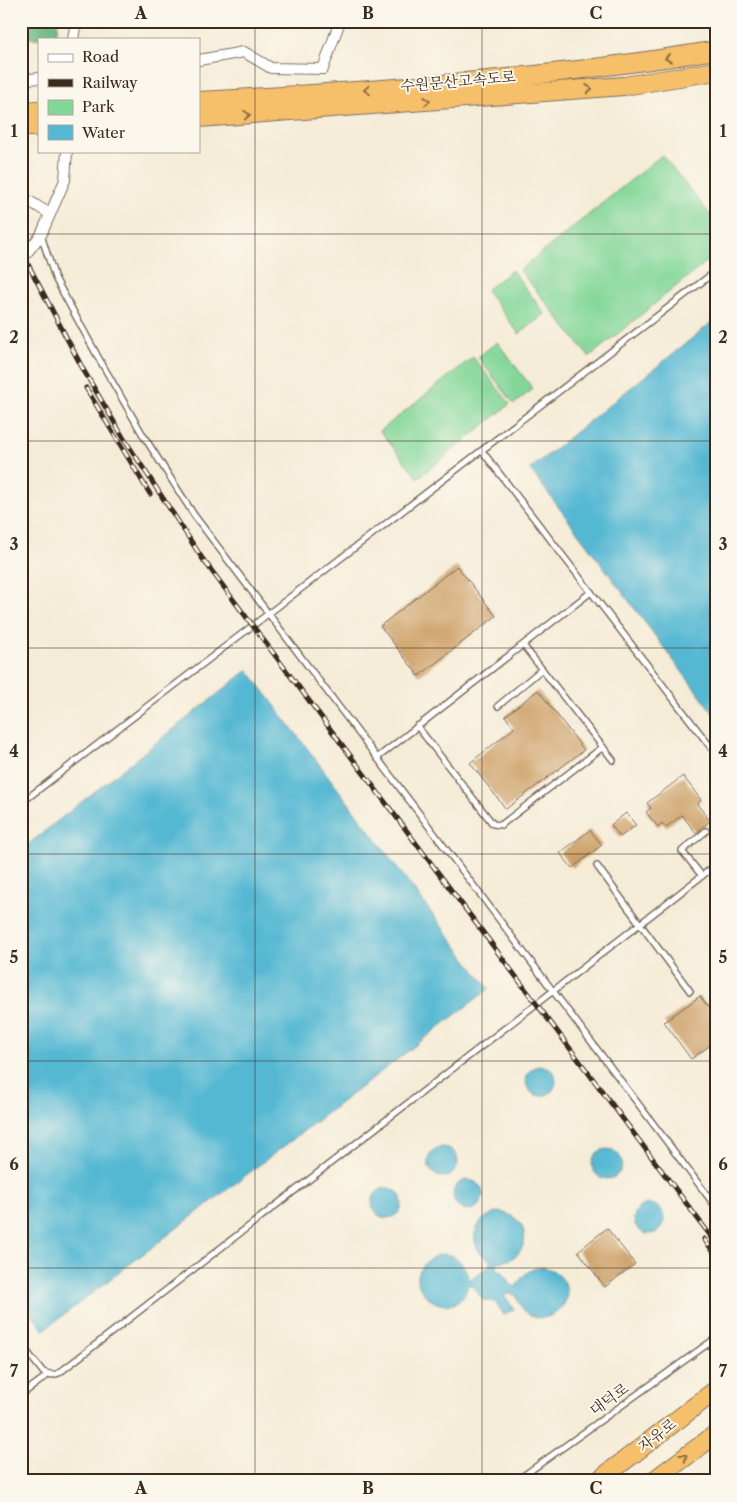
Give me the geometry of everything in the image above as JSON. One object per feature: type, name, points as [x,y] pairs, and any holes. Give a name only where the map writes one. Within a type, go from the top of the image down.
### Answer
[{"type":"highway","name":"수원문산고속도로","points":[[200,101],[316,94],[625,65],[716,50]]},
{"type":"highway","name":"수원문산고속도로","points":[[200,118],[624,86],[716,72]]},
{"type":"highway","points":[[21,111],[38,110]]},
{"type":"highway","points":[[21,127],[38,127]]},
{"type":"highway","name":"자유로","points":[[598,1481],[716,1390]]},
{"type":"highway","points":[[653,1481],[716,1434]]},
{"type":"street","points":[[74,36],[76,21]]},
{"type":"street","points":[[200,60],[244,52],[271,68],[323,68],[340,21]]},
{"type":"street","points":[[21,75],[30,79],[38,78]]},
{"type":"street","points":[[21,260],[41,236],[65,180],[66,152]]},
{"type":"street","points":[[21,196],[50,214]]},
{"type":"lane","points":[[41,236],[55,278],[143,435],[194,515],[716,1207]]},
{"type":"lane","points":[[21,803],[716,271]]},
{"type":"lane","points":[[482,451],[716,754]]},
{"type":"lane","points":[[377,758],[591,592]]},
{"type":"lane","points":[[523,645],[613,760]]},
{"type":"lane","points":[[498,706],[542,670]]},
{"type":"lane","points":[[417,726],[493,824],[497,826],[502,825],[602,747]]},
{"type":"lane","points":[[702,876],[682,851],[706,831]]},
{"type":"lane","points":[[21,1395],[48,1375],[59,1373],[716,865]]},
{"type":"lane","points":[[597,866],[690,991]]},
{"type":"lane","name":"대덕로","points":[[516,1481],[716,1338]]},
{"type":"lane","points":[[21,1344],[43,1372],[48,1375]]},
{"type":"green space","points":[[21,21],[58,21],[56,38],[21,38]]},
{"type":"green space","points":[[662,155],[716,222],[716,254],[589,357],[520,270]]},
{"type":"green space","points":[[512,270],[545,314],[519,334],[486,290]]},
{"type":"green space","points":[[497,342],[533,389],[514,404],[478,357]]},
{"type":"green space","points":[[473,357],[510,404],[418,478],[380,431]]},
{"type":"water","points":[[716,319],[716,717],[530,469]]},
{"type":"water","points":[[248,670],[489,989],[44,1330],[21,1301],[21,850]]},
{"type":"water","points":[[541,1066],[552,1070],[556,1081],[552,1092],[541,1096],[530,1092],[526,1081],[530,1070]]},
{"type":"water","points":[[443,1147],[454,1151],[458,1162],[454,1173],[443,1177],[432,1173],[428,1162],[432,1151]]},
{"type":"water","points":[[607,1149],[618,1153],[622,1164],[618,1175],[607,1179],[596,1175],[592,1164],[596,1153]]},
{"type":"water","points":[[468,1180],[479,1184],[483,1195],[479,1206],[468,1210],[457,1206],[453,1195],[457,1184]]},
{"type":"water","points":[[387,1188],[398,1192],[402,1203],[398,1214],[387,1218],[376,1214],[372,1203],[376,1192]]},
{"type":"water","points":[[649,1204],[660,1208],[664,1219],[660,1230],[649,1234],[638,1230],[634,1219],[638,1208]]},
{"type":"water","points":[[498,1212],[510,1215],[518,1221],[523,1229],[524,1238],[523,1247],[517,1254],[509,1260],[497,1262],[497,1270],[502,1271],[510,1284],[516,1287],[526,1274],[536,1268],[547,1268],[557,1273],[564,1281],[567,1292],[565,1302],[554,1314],[543,1318],[531,1316],[522,1309],[516,1295],[508,1293],[505,1296],[514,1309],[504,1315],[495,1302],[483,1300],[472,1285],[468,1285],[462,1298],[452,1304],[441,1304],[430,1299],[422,1291],[418,1281],[420,1270],[430,1259],[437,1255],[444,1254],[456,1258],[464,1267],[469,1280],[486,1268],[489,1268],[490,1260],[477,1248],[475,1233],[483,1220],[489,1215]]},
{"type":"building","points":[[457,566],[496,616],[419,676],[380,626]]},
{"type":"building","points":[[538,690],[584,750],[506,809],[470,763],[514,728],[505,716]]},
{"type":"building","points":[[683,776],[701,800],[697,804],[710,821],[696,833],[682,815],[666,827],[662,823],[658,827],[646,812],[651,808],[647,803]]},
{"type":"building","points":[[626,813],[636,825],[620,837],[611,825]]},
{"type":"building","points":[[590,830],[602,845],[572,868],[560,853]]},
{"type":"building","points":[[700,996],[716,1018],[716,1041],[691,1059],[664,1022]]},
{"type":"building","points":[[607,1228],[635,1264],[605,1287],[578,1251]]},
{"type":"railway","points":[[21,251],[84,371],[123,437],[202,558],[716,1243]]},
{"type":"railway","points":[[86,388],[150,494]]},
{"type":"railway","points":[[704,1239],[716,1255]]}]
